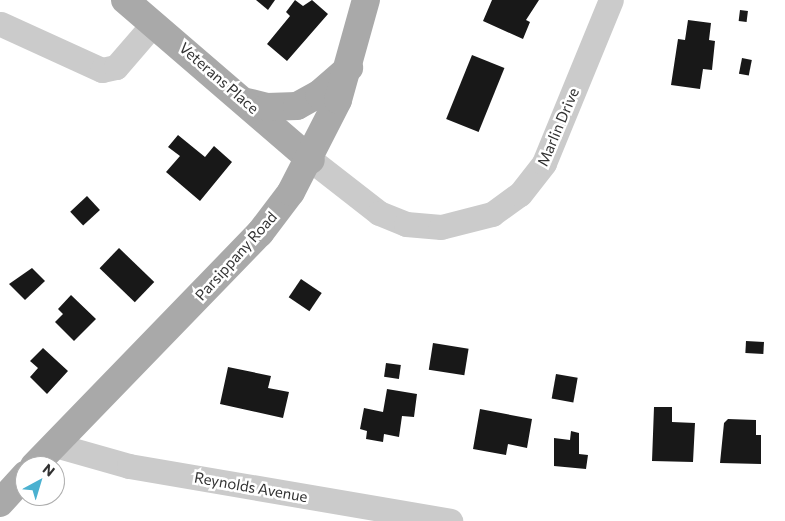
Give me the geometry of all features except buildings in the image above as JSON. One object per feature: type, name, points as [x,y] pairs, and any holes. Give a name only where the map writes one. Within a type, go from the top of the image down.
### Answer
[{"type":"main road","name":"Veterans Place","points":[[125,0],[247,102],[311,160]]},
{"type":"main road","name":"Parsippany Road","points":[[44,456],[260,233],[311,160],[350,67],[366,0]]},
{"type":"main road","points":[[247,102],[268,107],[297,106],[319,94],[350,67]]},
{"type":"street","name":"Marlin Drive","points":[[311,160],[379,214],[406,224],[441,227],[492,214],[520,194],[544,164],[611,0]]},
{"type":"street","points":[[1,24],[102,70],[116,66],[154,23]]},
{"type":"street","name":"Reynolds Avenue","points":[[55,445],[129,466],[450,521]]}]
